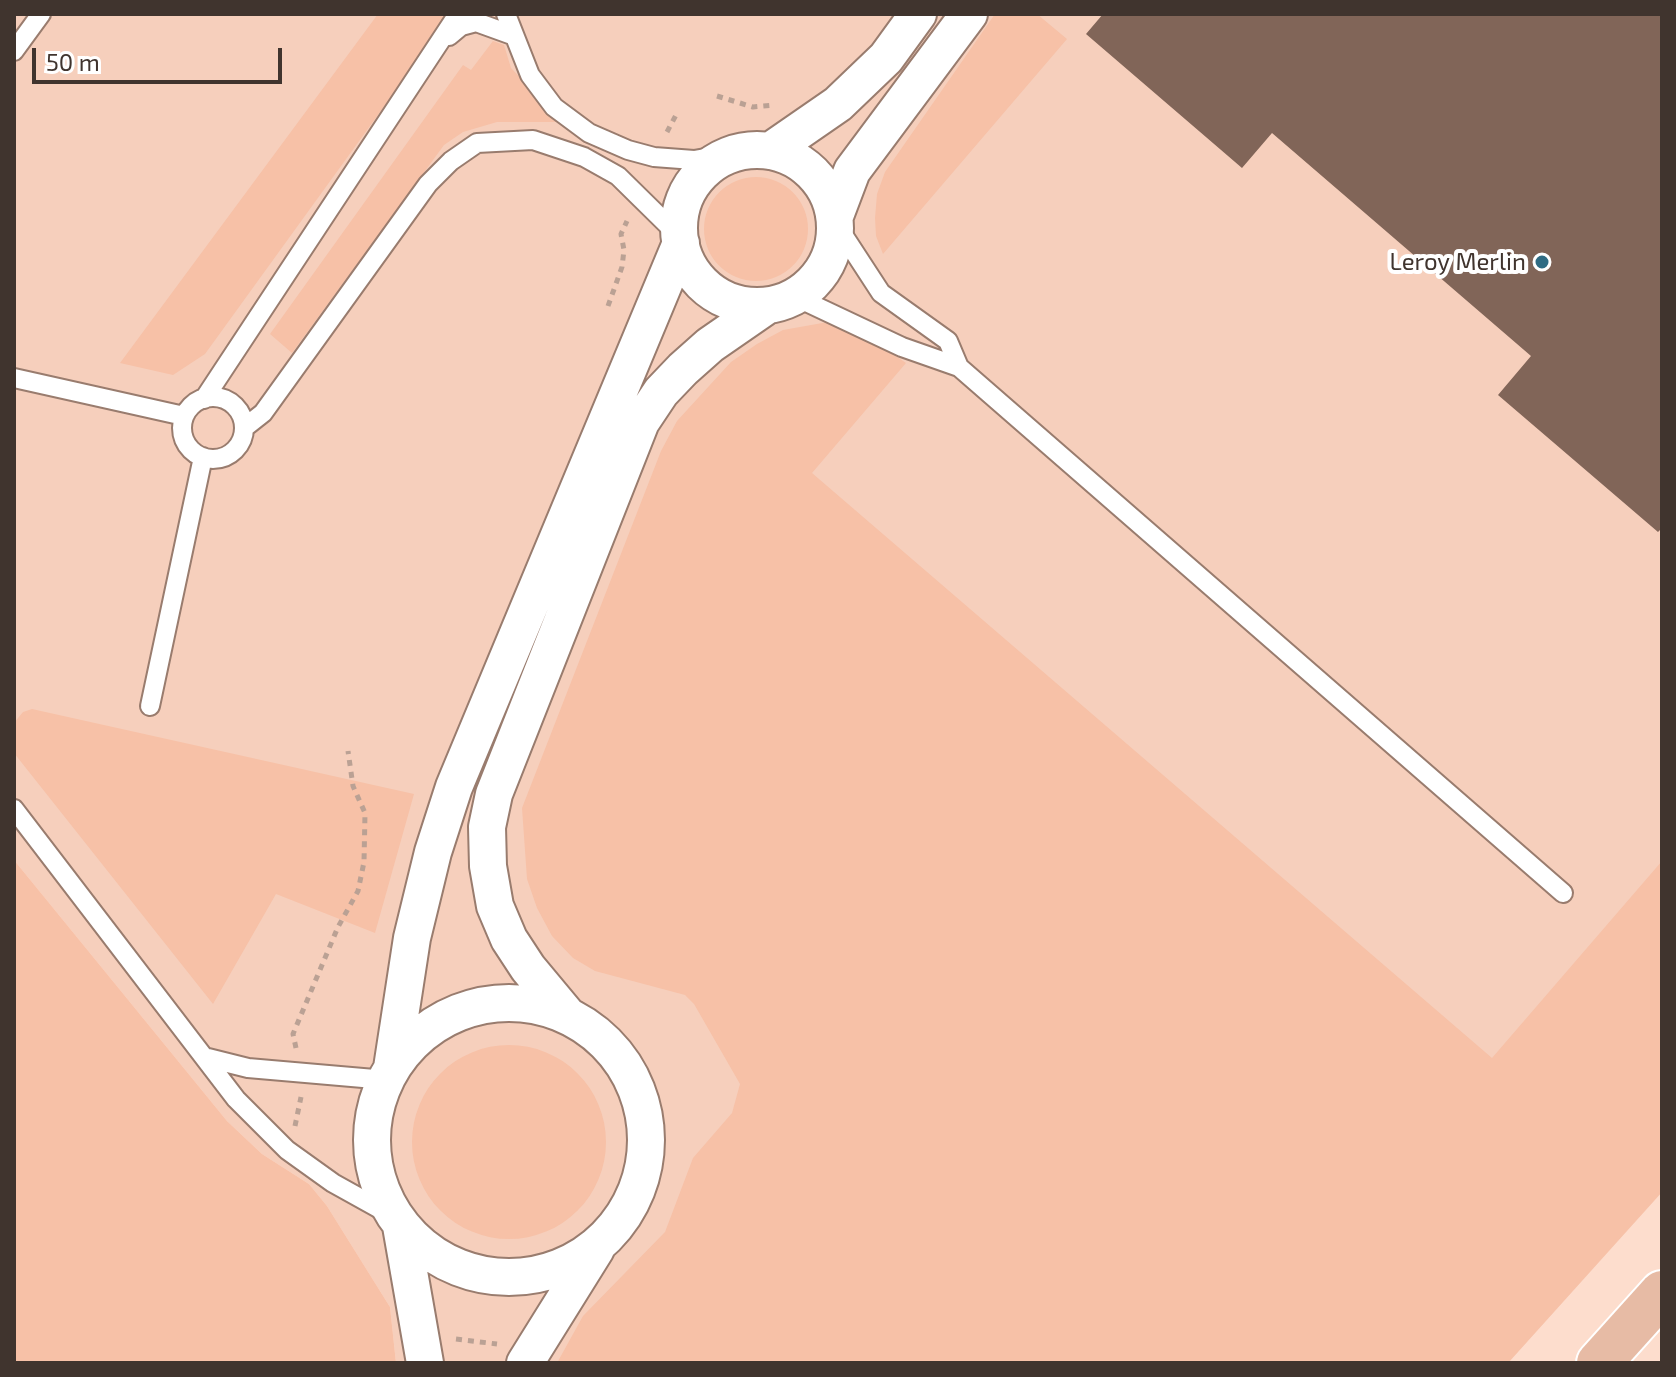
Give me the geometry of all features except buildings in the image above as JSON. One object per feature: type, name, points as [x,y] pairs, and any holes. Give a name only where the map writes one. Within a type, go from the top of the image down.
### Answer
[{"type":"main road","points":[[1599,1363],[1662,1293]]},
{"type":"street","points":[[599,1244],[556,1268],[533,1275],[496,1277],[461,1269],[439,1257],[399,1222],[382,1193],[372,1136],[376,1107],[389,1074],[412,938],[433,852],[454,787],[680,240],[684,200],[694,183],[722,159],[754,152],[838,104],[886,58],[918,14]]},
{"type":"street","points":[[527,1357],[599,1244],[627,1209],[643,1166],[645,1121],[631,1078],[605,1041],[568,1016],[528,968],[495,906],[488,866],[487,827],[494,794],[641,422],[661,392],[710,345],[780,302],[826,266],[834,246],[835,220],[852,171],[969,14]]},
{"type":"street","points":[[754,152],[793,159],[812,173],[827,192],[835,220]]},
{"type":"street","points":[[680,240],[688,265],[711,291],[742,305],[780,302]]},
{"type":"street","points":[[389,1074],[418,1038],[451,1015],[489,1004],[529,1004],[568,1016]]},
{"type":"street","points":[[399,1222],[424,1351]]},
{"type":"lane","points":[[14,51],[41,14]]},
{"type":"lane","points":[[204,399],[231,403],[238,410],[244,428],[239,445],[232,453],[213,459],[203,457],[187,445],[183,436],[184,416],[204,399],[444,40],[458,14]]},
{"type":"lane","points":[[506,14],[512,35],[542,92],[554,107],[589,133],[628,150],[654,157],[694,160],[754,152]]},
{"type":"lane","points":[[444,40],[461,26],[476,22],[512,35]]},
{"type":"lane","points":[[244,428],[263,413],[428,184],[451,161],[477,143],[512,139],[556,147],[618,176],[680,240]]},
{"type":"lane","points":[[835,220],[881,293],[948,341],[959,367]]},
{"type":"lane","points":[[780,302],[959,367],[1563,893]]},
{"type":"lane","points":[[14,378],[184,416]]},
{"type":"lane","points":[[150,706],[203,457]]},
{"type":"lane","points":[[14,809],[208,1058],[236,1099],[287,1150],[333,1183],[399,1222]]},
{"type":"lane","points":[[208,1058],[248,1068],[303,1073],[389,1074]]},
{"type":"path","points":[[608,306],[622,267],[621,234],[639,195]]},
{"type":"path","points":[[287,1150],[301,1110],[303,1073],[293,1034],[338,927],[358,891],[364,862],[365,813],[353,786],[348,751]]},
{"type":"path","points":[[424,1351],[466,1338],[527,1357]]},
{"type":"shaded area","points":[[14,14],[1662,14],[1662,1192],[1508,1363],[396,1363],[390,1307],[327,1206],[309,1184],[262,1154],[227,1121],[14,860]]},
{"type":"shaded area","points":[[378,14],[451,14],[205,354],[173,375],[120,363]]},
{"type":"shaded area","points":[[995,14],[1037,14],[1067,39],[883,254],[876,236],[875,218],[877,194],[885,172]]},
{"type":"shaded area","points":[[493,41],[504,45],[511,68],[559,118],[559,122],[497,122],[463,132],[444,145],[292,353],[270,334],[463,65],[471,70]]},
{"type":"shaded area","points":[[756,177],[776,181],[793,192],[804,209],[808,229],[804,249],[793,266],[776,277],[756,281],[736,277],[719,266],[708,249],[704,229],[708,209],[719,192],[736,181]]},
{"type":"shaded area","points":[[828,322],[874,341],[906,363],[812,473],[1492,1058],[1662,861],[1662,1192],[1508,1363],[557,1363],[583,1316],[665,1232],[693,1158],[732,1113],[740,1084],[694,1004],[685,995],[595,971],[573,958],[552,936],[537,908],[527,879],[522,808],[661,451],[677,421],[731,362],[757,344],[783,330]]},
{"type":"shaded area","points":[[32,709],[414,794],[375,933],[276,894],[213,1004],[14,753],[14,723],[23,712]]},
{"type":"shaded area","points":[[14,860],[227,1121],[262,1154],[309,1184],[327,1206],[390,1307],[396,1363],[14,1363]]},
{"type":"shaded area","points":[[509,1045],[546,1052],[578,1073],[599,1105],[606,1142],[599,1179],[578,1211],[546,1232],[509,1239],[472,1232],[440,1211],[419,1179],[412,1142],[419,1105],[440,1073],[472,1052]]},
{"type":"place","name":"Leroy Merlin","points":[[1542,262]]}]
